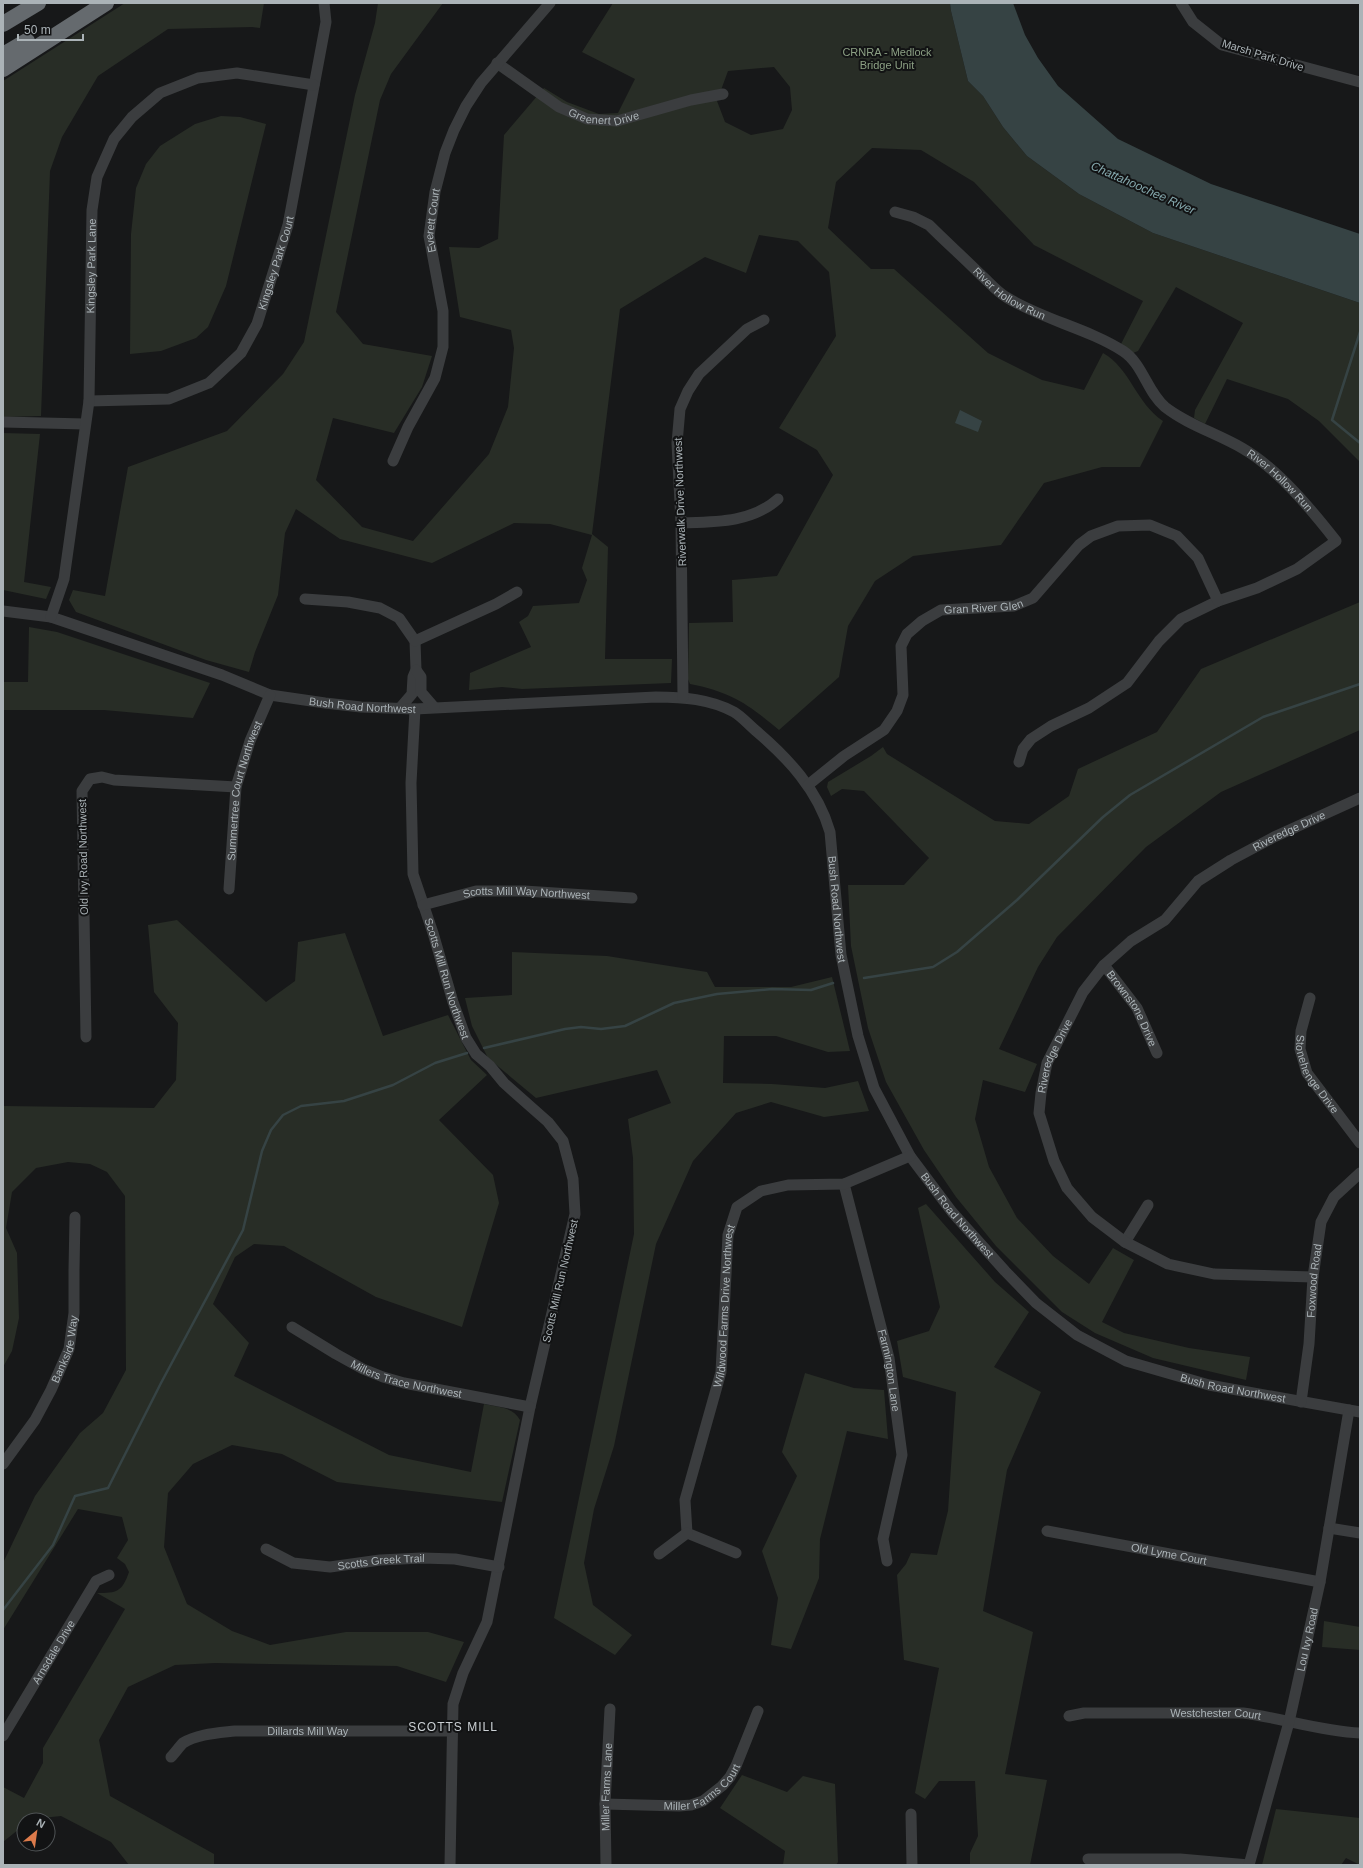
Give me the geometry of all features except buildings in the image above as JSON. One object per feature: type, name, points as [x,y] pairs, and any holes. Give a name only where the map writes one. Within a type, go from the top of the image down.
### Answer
[{"type":"highway","points":[[3,24],[38,3]]},
{"type":"highway","points":[[3,55],[89,3]]},
{"type":"highway","points":[[3,69],[106,3]]},
{"type":"street","name":"Kingsley Park Court","points":[[89,401],[169,399],[209,383],[241,354],[257,324],[288,225],[326,22],[324,3]]},
{"type":"street","name":"Everett Court","points":[[393,461],[408,427],[435,378],[444,347],[443,311],[429,236],[434,192],[445,154],[454,130],[466,106],[497,63],[550,3]]},
{"type":"street","name":"Marsh Park Drive","points":[[1181,3],[1193,22],[1222,45],[1360,82]]},
{"type":"street","name":"Greenert Drive","points":[[497,63],[559,107],[587,119],[617,121],[691,100],[723,94]]},
{"type":"street","name":"Kingsley Park Lane","points":[[51,617],[64,579],[89,401],[92,210],[97,177],[114,139],[132,117],[160,93],[198,78],[237,73],[314,85]]},
{"type":"street","name":"River Hollow Run","points":[[895,212],[914,217],[929,225],[1005,297],[1041,315],[1103,339],[1126,353],[1138,367],[1155,395],[1164,406],[1183,420],[1242,448],[1269,468],[1317,518],[1336,541],[1298,569],[1257,588],[1218,601],[1181,619],[1159,641],[1127,683],[1089,708],[1051,726],[1031,739],[1023,749],[1019,762]]},
{"type":"street","name":"Riverwalk Drive Northwest","points":[[683,697],[681,523],[677,443],[680,410],[688,391],[699,374],[747,329],[764,320]]},
{"type":"street","points":[[3,422],[85,424]]},
{"type":"street","points":[[681,523],[721,522],[754,514],[767,509],[778,499]]},
{"type":"street","name":"Gran River Glen","points":[[808,785],[844,756],[884,730],[897,711],[903,695],[901,646],[908,634],[922,621],[941,610],[1014,606],[1033,598],[1079,545],[1092,536],[1118,526],[1150,525],[1178,536],[1198,558],[1218,601]]},
{"type":"street","points":[[415,641],[496,604],[517,592]]},
{"type":"street","points":[[305,599],[335,600],[380,608],[399,618],[415,641],[416,670],[413,677],[412,694],[400,708]]},
{"type":"street","name":"Bush Road Northwest","points":[[3,611],[51,617],[222,675],[270,695],[354,706],[416,709],[683,697],[710,702],[734,712],[775,747],[808,785],[825,813],[830,832],[841,955],[858,1036],[874,1088],[910,1156],[952,1212],[1010,1277],[1036,1303],[1077,1335],[1126,1361],[1209,1385],[1354,1411]]},
{"type":"street","points":[[416,670],[421,677],[421,692],[434,707]]},
{"type":"street","name":"Summertree Court Northwest","points":[[229,889],[236,787],[250,741],[270,695]]},
{"type":"street","name":"Scotts Mill Run Northwest","points":[[416,709],[411,783],[412,874],[433,933],[452,1002],[466,1038],[476,1054],[490,1066],[504,1083],[548,1122],[563,1141],[574,1179],[575,1214],[530,1407],[487,1622],[463,1673],[453,1704],[450,1865]]},
{"type":"street","name":"Old Ivy Road Northwest","points":[[86,1037],[82,791],[86,783],[90,779],[102,777],[114,780],[236,787]]},
{"type":"street","name":"Riveredge Drive","points":[[1313,1277],[1214,1274],[1168,1264],[1125,1242],[1092,1217],[1067,1188],[1054,1161],[1039,1113],[1040,1093],[1047,1063],[1083,992],[1104,965],[1131,941],[1164,920],[1198,881],[1231,860],[1274,837],[1360,798]]},
{"type":"street","name":"Scotts Mill Way Northwest","points":[[423,905],[476,892],[524,891],[632,898]]},
{"type":"street","name":"Brownstone Drive","points":[[1104,965],[1137,1008],[1157,1053]]},
{"type":"street","name":"Stonehenge Drive","points":[[1310,998],[1301,1031],[1300,1049],[1307,1073],[1360,1143]]},
{"type":"street","name":"Wildwood Farms Drive Northwest","points":[[687,1533],[685,1500],[721,1372],[728,1235],[737,1207],[761,1191],[788,1185],[844,1184],[910,1156]]},
{"type":"street","name":"Foxwood Road","points":[[1301,1402],[1309,1344],[1313,1277],[1321,1222],[1334,1197],[1360,1173]]},
{"type":"street","name":"Farmington Lane","points":[[844,1184],[889,1358],[902,1454],[884,1539],[887,1561]]},
{"type":"street","points":[[1125,1242],[1148,1205]]},
{"type":"street","name":"Bankside Way","points":[[3,1464],[35,1420],[51,1390],[69,1349],[74,1312],[75,1217]]},
{"type":"street","name":"Millers Trace Northwest","points":[[292,1327],[363,1369],[383,1377],[404,1383],[530,1407]]},
{"type":"street","name":"Lou Ivy Road","points":[[1249,1865],[1289,1722],[1320,1582],[1329,1528],[1354,1411]]},
{"type":"street","points":[[1329,1528],[1360,1534]]},
{"type":"street","name":"Old Lyme Court","points":[[1047,1531],[1320,1582]]},
{"type":"street","points":[[659,1554],[687,1533],[736,1553]]},
{"type":"street","name":"Scotts Greek Trail","points":[[266,1549],[292,1563],[330,1567],[380,1560],[422,1558],[455,1559],[499,1567]]},
{"type":"street","name":"Arnsdale Drive","points":[[3,1736],[96,1581],[109,1575]]},
{"type":"street","name":"Miller Farms Lane","points":[[606,1865],[606,1804],[610,1709]]},
{"type":"street","name":"Miller Farms Court","points":[[606,1804],[679,1806],[691,1805],[703,1801],[722,1786],[730,1777],[758,1712]]},
{"type":"street","name":"Westchester Court","points":[[1069,1716],[1084,1713],[1243,1713],[1265,1716],[1308,1727],[1360,1732]]},
{"type":"street","name":"Dillards Mill Way","points":[[171,1758],[183,1744],[189,1741],[210,1734],[235,1731],[453,1730]]},
{"type":"street","points":[[911,1814],[912,1865]]},
{"type":"street","points":[[1088,1859],[1180,1859],[1249,1865]]},
{"type":"green space","points":[[125,3],[264,3],[260,28],[168,29],[98,76],[62,137],[50,171],[41,416],[3,417],[3,81]]},
{"type":"green space","name":"CRNRA - Medlock Bridge Unit","points":[[378,3],[443,3],[391,74],[380,100],[336,312],[363,344],[432,356],[422,387],[394,433],[333,418],[316,480],[362,527],[413,541],[489,454],[508,407],[514,348],[511,330],[460,317],[449,247],[479,248],[498,239],[504,135],[544,88],[567,102],[599,114],[618,113],[635,79],[582,52],[613,3],[950,3],[968,81],[983,96],[1003,127],[1027,156],[1079,194],[1153,233],[1360,303],[1360,462],[1319,421],[1288,399],[1227,379],[1205,424],[1194,418],[1195,410],[1243,323],[1176,287],[1138,351],[1133,353],[1121,344],[1143,301],[1034,245],[974,182],[921,150],[872,148],[836,182],[828,228],[871,269],[894,269],[988,353],[1042,380],[1084,390],[1103,353],[1120,367],[1146,405],[1163,421],[1140,467],[1102,467],[1044,483],[1001,545],[913,556],[875,581],[848,626],[839,677],[779,730],[758,713],[738,700],[717,691],[690,684],[688,679],[689,623],[733,622],[732,580],[777,576],[833,475],[817,450],[779,428],[836,336],[829,272],[798,241],[759,235],[746,273],[705,257],[620,309],[592,534],[608,547],[605,659],[672,659],[671,683],[522,689],[502,687],[469,690],[470,673],[531,647],[519,622],[528,616],[533,606],[579,603],[587,580],[582,568],[592,535],[550,524],[514,523],[432,563],[340,539],[296,509],[285,533],[278,595],[255,652],[249,672],[206,660],[76,612],[69,600],[73,590],[105,596],[128,467],[227,431],[283,374],[304,342],[355,95],[375,23]],"holes":[[[774,67],[790,87],[792,110],[783,129],[751,135],[725,122],[717,101],[728,71]]]},
{"type":"green space","points":[[221,116],[240,117],[266,124],[226,286],[208,327],[196,338],[161,351],[130,354],[131,234],[136,188],[146,164],[160,146],[195,124]]},
{"type":"green space","points":[[3,433],[40,434],[24,582],[51,587],[46,599],[3,590]]},
{"type":"green space","points":[[1360,602],[1360,730],[1221,792],[1146,847],[1057,937],[1038,967],[999,1049],[1037,1064],[1025,1092],[983,1080],[975,1119],[989,1167],[1017,1218],[1053,1256],[1089,1284],[1113,1248],[1134,1260],[1102,1322],[1124,1333],[1189,1348],[1250,1357],[1246,1380],[1153,1358],[1095,1333],[1062,1312],[996,1246],[956,1197],[924,1150],[886,1082],[868,1028],[851,946],[848,885],[904,885],[929,858],[864,791],[842,789],[831,796],[827,787],[828,782],[883,747],[887,754],[995,821],[1029,824],[1069,796],[1078,769],[1157,732],[1201,669]]},
{"type":"green space","points":[[29,627],[57,632],[210,683],[193,718],[104,710],[3,710],[3,682],[28,682]]},
{"type":"green space","points":[[177,920],[266,1002],[295,981],[298,942],[345,933],[383,1036],[448,1015],[471,1060],[487,1075],[439,1120],[493,1175],[499,1203],[462,1327],[376,1297],[284,1246],[254,1244],[235,1257],[213,1304],[249,1343],[234,1376],[389,1455],[471,1472],[484,1404],[509,1410],[513,1412],[520,1420],[502,1502],[337,1482],[282,1454],[232,1445],[193,1464],[168,1493],[164,1547],[187,1604],[232,1631],[270,1645],[346,1632],[428,1632],[464,1642],[446,1682],[397,1666],[215,1663],[175,1665],[128,1687],[99,1740],[110,1796],[214,1854],[214,1865],[129,1865],[111,1842],[61,1816],[56,1817],[56,1812],[16,1812],[16,1831],[3,1842],[3,1787],[24,1798],[43,1763],[43,1748],[125,1609],[97,1593],[109,1593],[118,1590],[124,1584],[129,1572],[125,1564],[117,1558],[128,1540],[122,1517],[78,1509],[3,1630],[3,1563],[35,1496],[80,1433],[103,1413],[126,1370],[125,1196],[107,1172],[90,1164],[68,1162],[36,1168],[12,1192],[6,1228],[17,1253],[19,1318],[12,1351],[3,1367],[3,1106],[154,1108],[176,1080],[178,1023],[154,992],[148,925]]},
{"type":"green space","points":[[512,952],[607,956],[707,972],[715,987],[791,987],[832,977],[850,1051],[828,1052],[776,1036],[724,1036],[723,1083],[772,1084],[825,1088],[858,1081],[869,1111],[824,1117],[771,1102],[736,1113],[693,1161],[656,1244],[614,1446],[594,1509],[584,1563],[593,1605],[632,1635],[615,1655],[554,1618],[634,1234],[633,1158],[628,1119],[671,1103],[657,1070],[536,1098],[488,1058],[472,1026],[465,998],[512,995]]},
{"type":"green space","points":[[926,1204],[995,1282],[1029,1312],[994,1367],[1041,1392],[1007,1470],[983,1611],[1033,1632],[1005,1774],[1047,1780],[1030,1865],[970,1865],[970,1853],[978,1836],[975,1781],[939,1781],[925,1799],[915,1793],[939,1668],[904,1660],[897,1575],[906,1564],[911,1553],[937,1555],[948,1511],[956,1392],[903,1377],[897,1341],[929,1331],[940,1307],[918,1208]]},
{"type":"green space","points":[[805,1373],[854,1388],[884,1390],[888,1439],[847,1431],[820,1539],[819,1578],[791,1649],[771,1645],[778,1598],[762,1551],[797,1476],[782,1452]]},
{"type":"green space","points":[[1324,1621],[1360,1627],[1360,1650],[1322,1647]]},
{"type":"green space","points":[[742,1775],[787,1792],[803,1776],[835,1784],[838,1862],[836,1865],[783,1865],[785,1851],[720,1808]]},
{"type":"green space","points":[[1276,1809],[1360,1818],[1360,1865],[1346,1858],[1341,1865],[1262,1865]]},
{"type":"water","name":"Chattahoochee River","points":[[950,3],[1013,3],[1025,35],[1038,58],[1058,86],[1118,139],[1211,184],[1360,234],[1360,303],[1153,233],[1079,194],[1027,156],[1003,127],[983,96],[968,81]]},
{"type":"water","points":[[960,410],[982,421],[978,432],[955,423]]},
{"type":"waterway","points":[[1360,332],[1332,420],[1360,443]]},
{"type":"waterway","points":[[864,978],[933,967],[957,952],[1017,900],[1103,817],[1130,795],[1263,717],[1360,684]]},
{"type":"waterway","points":[[484,1048],[565,1029],[581,1027],[601,1029],[625,1026],[674,1003],[717,994],[772,989],[811,990],[833,983]]},
{"type":"waterway","points":[[3,1610],[53,1545],[75,1496],[108,1488],[161,1383],[243,1230],[262,1151],[271,1130],[283,1115],[301,1106],[344,1101],[393,1085],[435,1063],[467,1053]]},
{"type":"district","name":"SCOTTS MILL","points":[[453,1727]]}]
